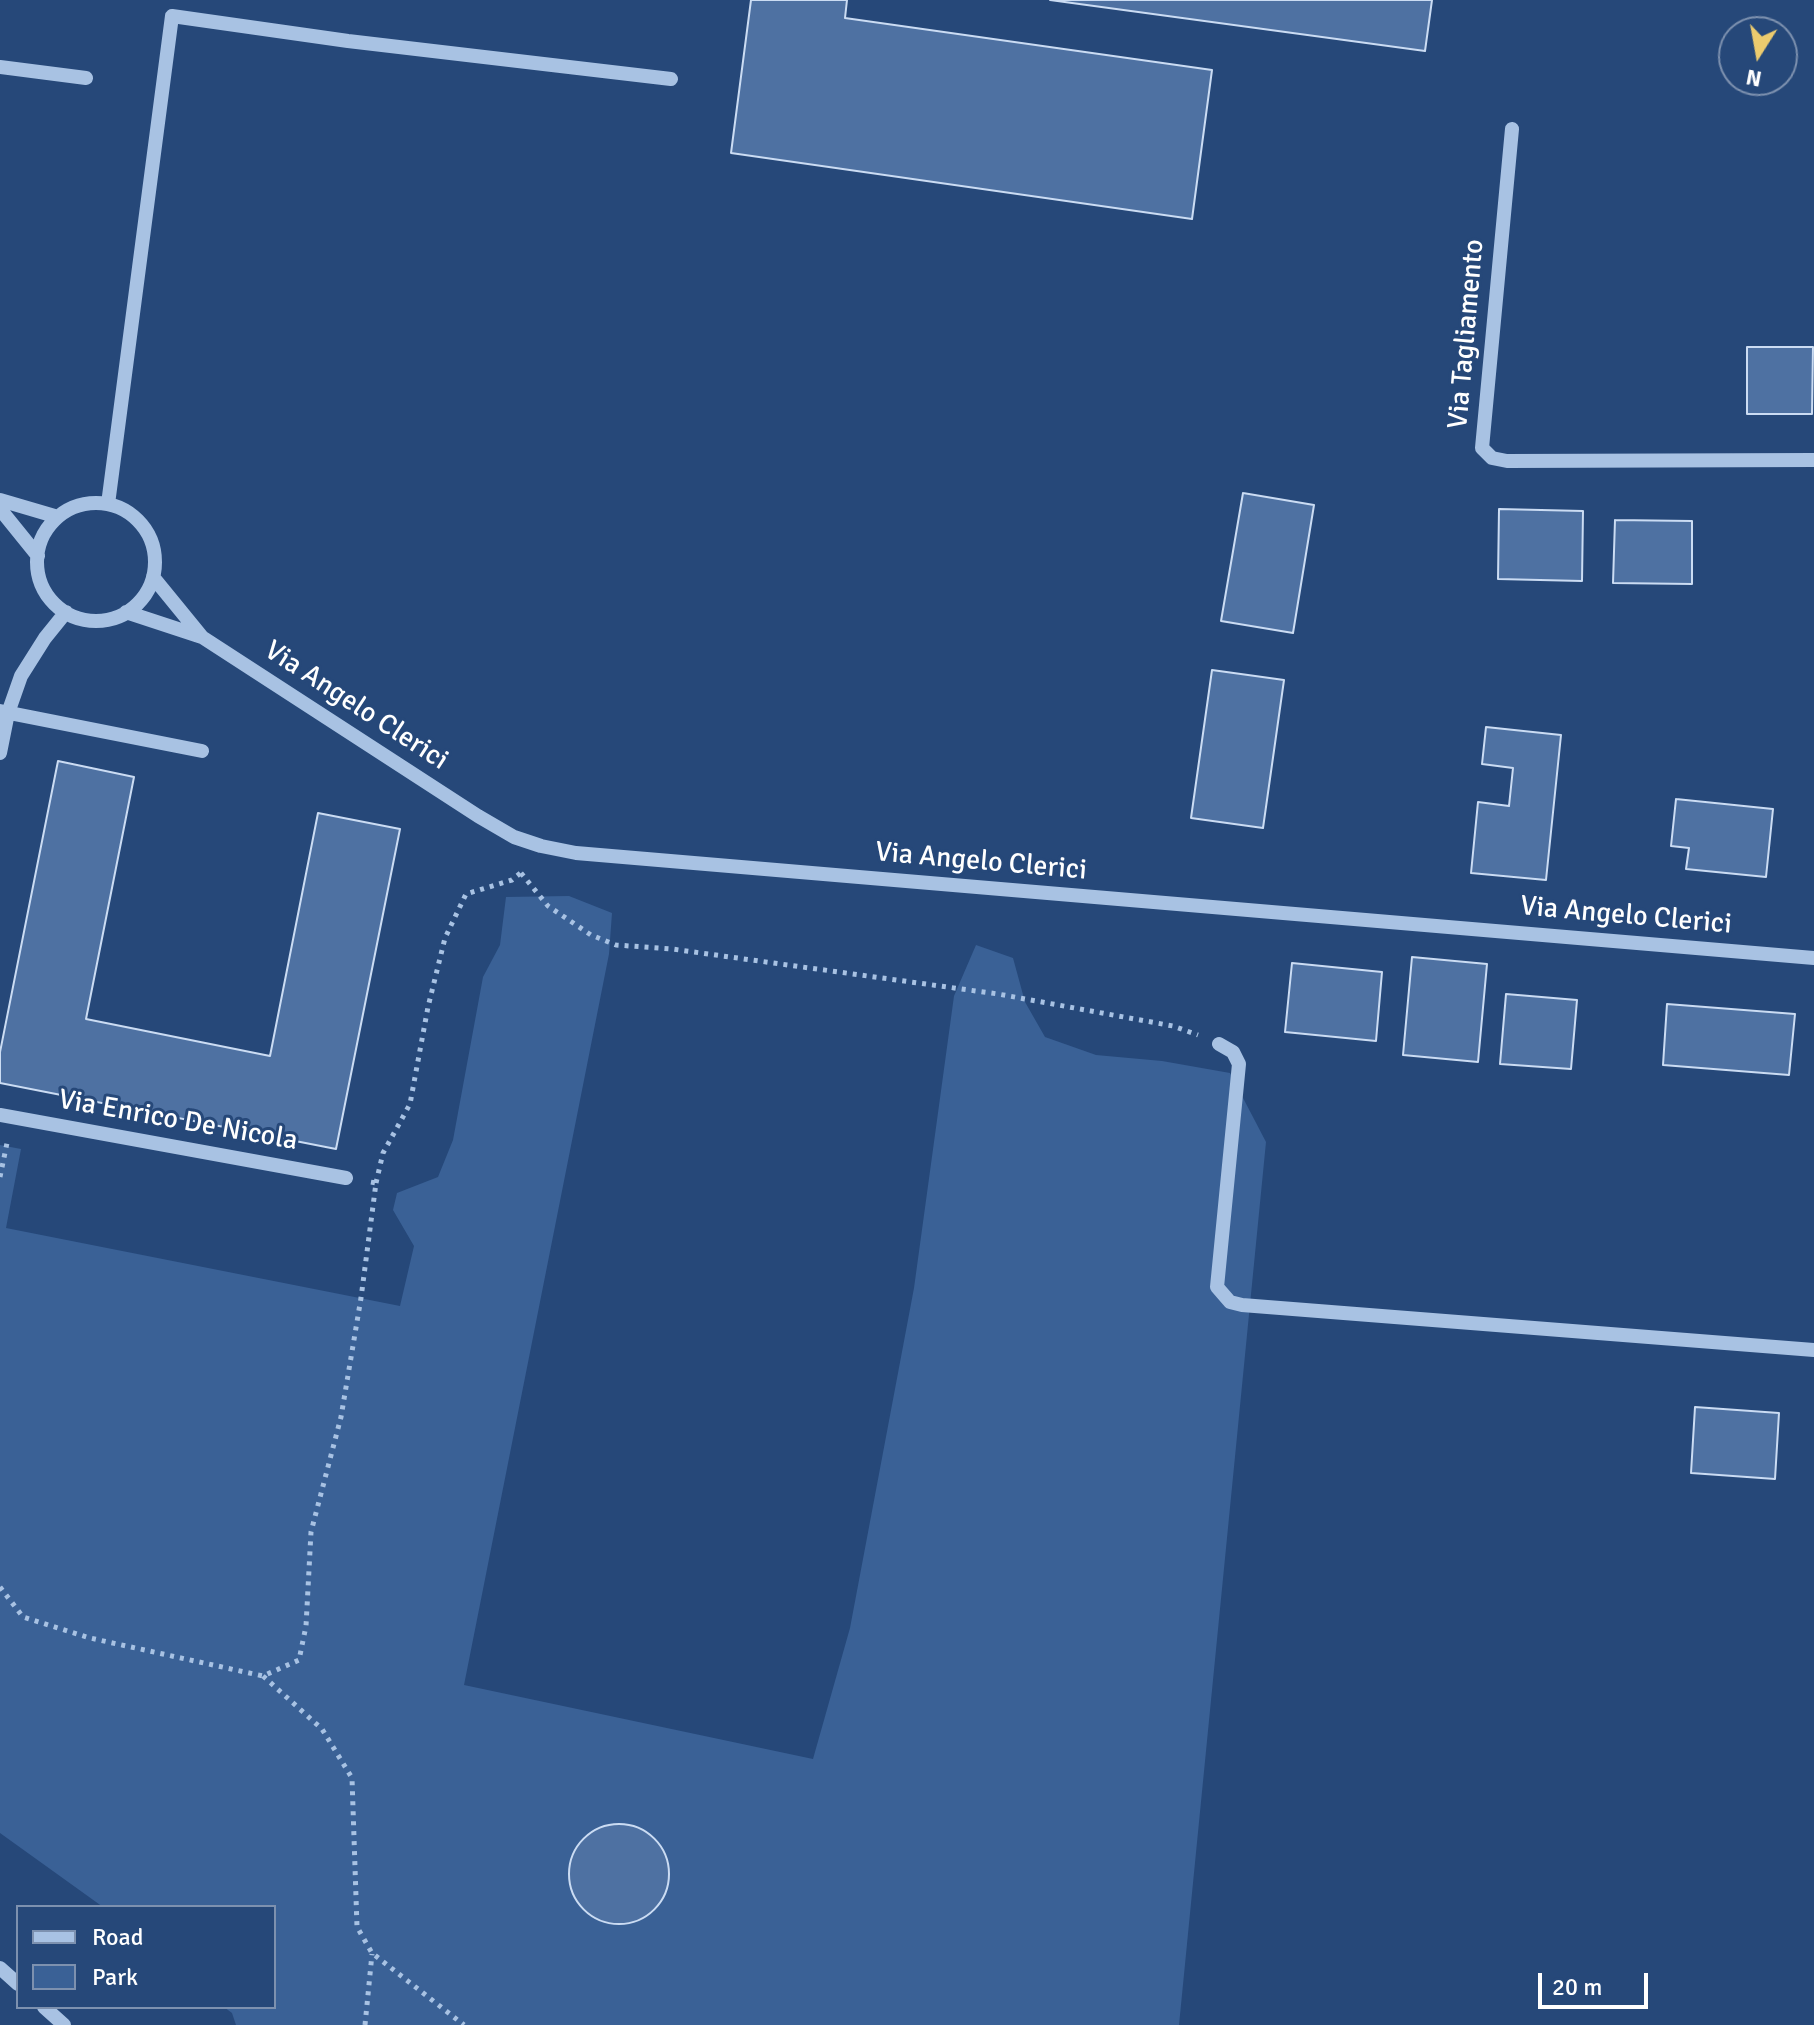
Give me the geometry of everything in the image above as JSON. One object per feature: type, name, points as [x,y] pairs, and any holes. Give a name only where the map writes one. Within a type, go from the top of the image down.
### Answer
[{"type":"street","points":[[108,504],[172,16],[348,41],[671,79]]},
{"type":"street","points":[[0,67],[86,78]]},
{"type":"street","name":"Via Tagliamento","points":[[1512,129],[1482,448],[1492,458],[1507,461],[1814,460]]},
{"type":"street","points":[[0,500],[58,517]]},
{"type":"street","points":[[90,503],[108,504],[126,511],[141,523],[151,539],[155,558],[148,591],[126,612],[96,620],[66,612],[53,601],[38,572],[38,556],[41,541],[58,517],[73,507],[90,503]]},
{"type":"street","points":[[0,509],[38,556]]},
{"type":"street","name":"Via Angelo Clerici","points":[[153,577],[202,637]]},
{"type":"street","points":[[0,753],[4,712],[28,664],[66,612]]},
{"type":"street","name":"Via Angelo Clerici","points":[[126,612],[202,637],[478,816],[514,837],[541,846],[608,855],[1814,958]]},
{"type":"street","points":[[4,712],[202,751]]},
{"type":"street","points":[[1219,1044],[1233,1052],[1239,1064],[1217,1287],[1230,1302],[1814,1350]]},
{"type":"street","name":"Via Enrico De Nicola","points":[[0,1115],[346,1178]]},
{"type":"street","points":[[0,1968],[16,1982]]},
{"type":"street","points":[[46,2009],[64,2025]]},
{"type":"path","points":[[263,1676],[299,1660],[306,1626],[311,1532],[341,1417],[376,1183],[383,1153],[410,1104],[445,938],[466,894],[512,880],[541,846]]},
{"type":"path","points":[[521,873],[548,906],[591,935],[616,945],[672,949],[998,994],[1173,1026],[1219,1044]]},
{"type":"path","points":[[0,1177],[7,1141]]},
{"type":"path","points":[[346,1178],[376,1183]]},
{"type":"path","points":[[0,1587],[23,1617],[90,1638],[263,1676],[322,1729],[352,1778],[357,1927],[372,1953],[464,2025]]},
{"type":"path","points":[[365,2025],[372,1953]]},
{"type":"green space","points":[[569,896],[612,913],[609,954],[464,1685],[813,1759],[850,1628],[914,1288],[954,996],[976,945],[1013,958],[1025,1002],[1045,1037],[1096,1055],[1162,1061],[1230,1073],[1266,1142],[1179,2025],[236,2025],[232,2013],[227,2009],[276,2009],[276,1905],[100,1905],[0,1833],[0,1145],[21,1149],[6,1228],[400,1306],[414,1246],[393,1210],[397,1193],[438,1177],[453,1140],[483,977],[500,945],[506,897]]},
{"type":"building","points":[[751,0],[847,0],[845,18],[1212,70],[1192,219],[731,153]]},
{"type":"building","points":[[1050,0],[1432,0],[1425,51]]},
{"type":"building","points":[[1747,347],[1813,347],[1812,414],[1747,414]]},
{"type":"building","points":[[1243,493],[1314,505],[1293,633],[1221,621]]},
{"type":"building","points":[[1499,509],[1583,511],[1582,581],[1498,579]]},
{"type":"building","points":[[1615,520],[1692,521],[1692,584],[1613,583]]},
{"type":"building","points":[[1212,670],[1284,680],[1263,828],[1191,818]]},
{"type":"building","points":[[1486,727],[1561,735],[1546,880],[1471,873],[1478,802],[1509,806],[1513,768],[1482,764]]},
{"type":"building","points":[[58,761],[134,777],[86,1019],[270,1056],[318,813],[400,829],[336,1149],[0,1083],[0,1052]]},
{"type":"building","points":[[1676,799],[1773,809],[1766,877],[1686,869],[1689,848],[1671,846]]},
{"type":"building","points":[[1412,957],[1487,964],[1478,1062],[1403,1055]]},
{"type":"building","points":[[1292,963],[1382,972],[1376,1041],[1285,1032]]},
{"type":"building","points":[[1506,994],[1577,1000],[1571,1069],[1500,1064]]},
{"type":"building","points":[[1667,1004],[1795,1014],[1789,1075],[1663,1065]]},
{"type":"building","points":[[1695,1407],[1779,1413],[1775,1479],[1691,1473]]},
{"type":"building","points":[[619,1824],[638,1828],[654,1839],[665,1855],[669,1874],[665,1893],[654,1909],[638,1920],[619,1924],[600,1920],[584,1909],[573,1893],[569,1874],[573,1855],[584,1839],[600,1828]]}]
